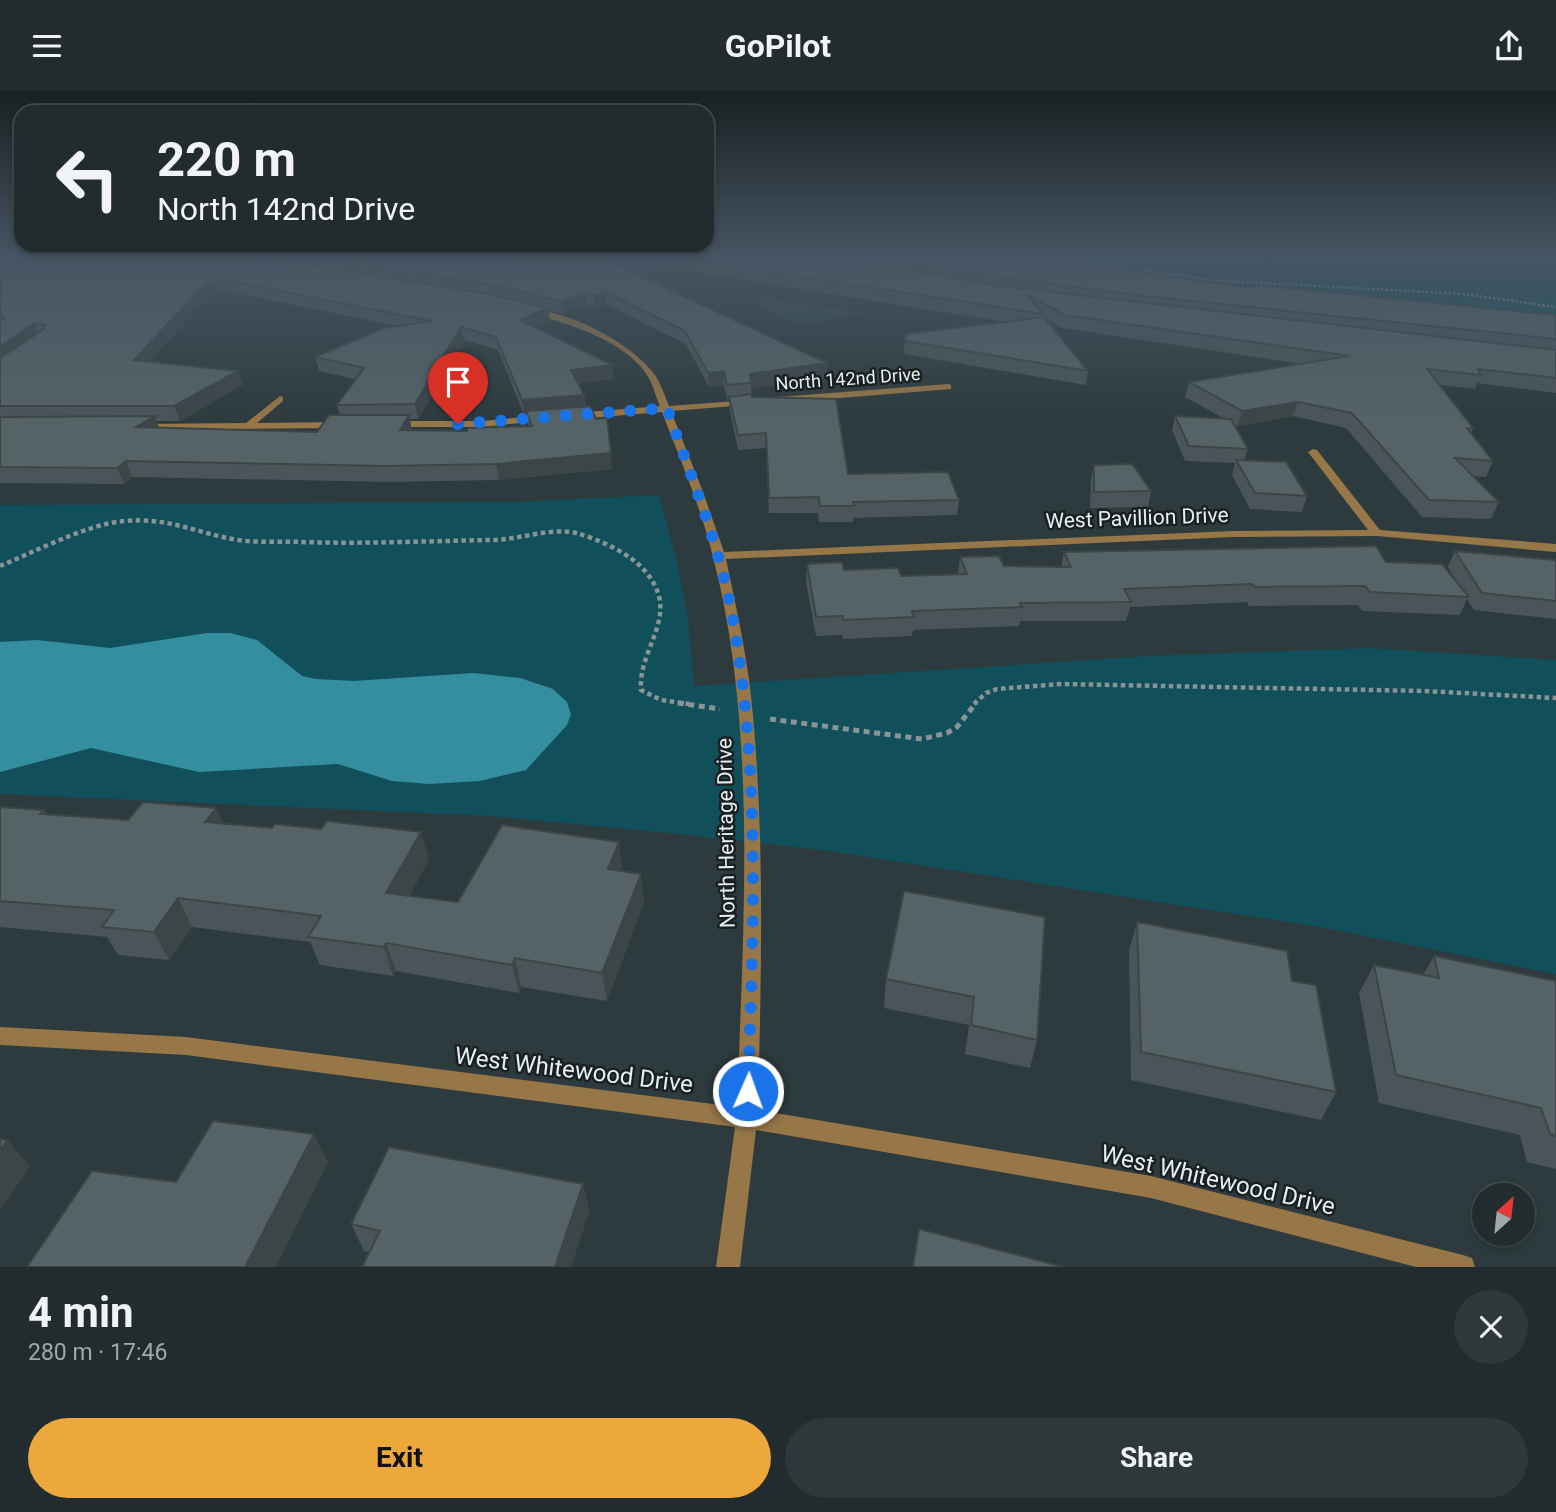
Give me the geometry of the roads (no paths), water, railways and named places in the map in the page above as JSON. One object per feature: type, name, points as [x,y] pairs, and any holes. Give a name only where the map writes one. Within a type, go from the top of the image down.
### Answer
[{"type":"street","name":"North Heritage Drive","points":[[530,312],[582,327],[625,350],[646,368],[667,408],[719,556],[732,615],[746,715],[752,841],[747,1118],[728,1267]]},
{"type":"street","name":"North 142nd Drive","points":[[385,424],[483,423],[948,387]]},
{"type":"street","points":[[248,426],[280,399]]},
{"type":"street","points":[[124,427],[344,425]]},
{"type":"street","points":[[1313,452],[1377,533]]},
{"type":"street","name":"West Pavillion Drive","points":[[719,556],[1125,537],[1377,533],[1556,548]]},
{"type":"street","name":"West Whitewood Drive","points":[[0,1035],[186,1046],[747,1118],[1151,1187],[1463,1267]]}]
